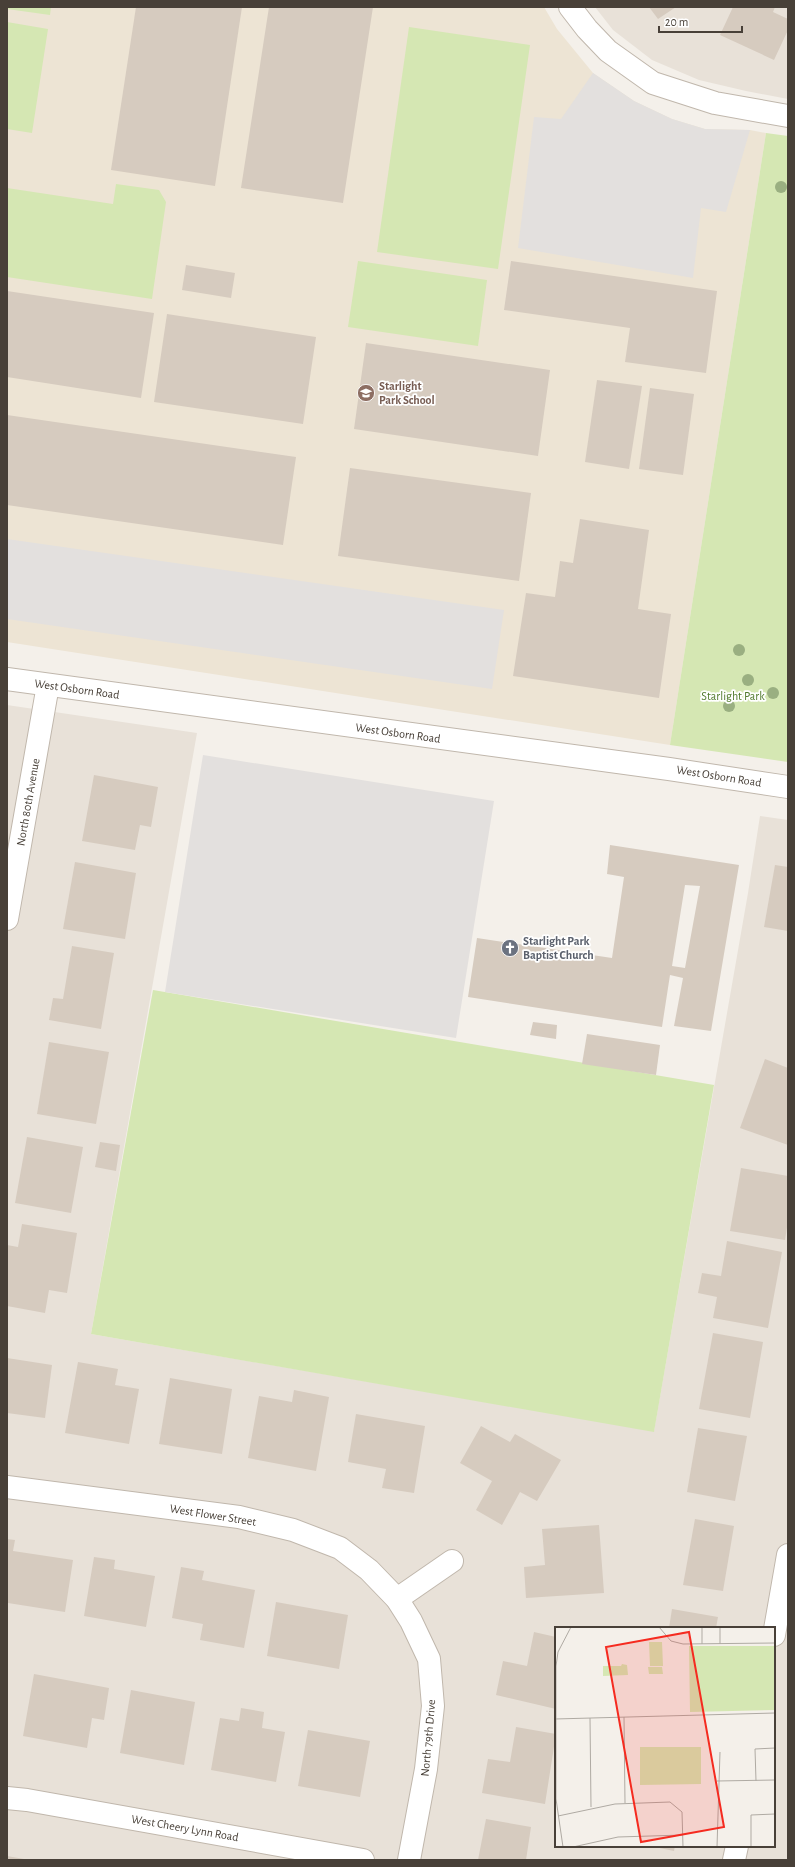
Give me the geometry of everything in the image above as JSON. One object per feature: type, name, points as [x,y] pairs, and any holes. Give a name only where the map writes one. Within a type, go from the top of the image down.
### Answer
[{"type":"street","points":[[570,7],[587,29],[608,51],[653,82],[716,103],[788,116]]},
{"type":"street","name":"West Osborn Road","points":[[7,679],[669,769],[788,787]]},
{"type":"street","name":"North 80th Avenue","points":[[7,920],[48,685]]},
{"type":"street","name":"West Flower Street","points":[[7,1487],[239,1517],[293,1530],[340,1548],[369,1570],[397,1599]]},
{"type":"street","points":[[775,1629],[788,1555]]},
{"type":"street","points":[[397,1599],[452,1562]]},
{"type":"street","name":"North 79th Drive","points":[[397,1599],[411,1621],[429,1659],[433,1706],[426,1769],[409,1860]]},
{"type":"street","name":"West Cheery Lynn Road","points":[[7,1798],[27,1800],[363,1860]]},
{"type":"street","points":[[734,1860],[737,1847]]},
{"type":"shaded area","name":"Starlight Park School","points":[[7,7],[544,7],[557,29],[593,73],[634,101],[672,119],[705,129],[750,130],[766,133],[670,745],[7,642]]},
{"type":"shaded area","points":[[595,7],[788,7],[788,99],[699,80],[652,60],[613,30]]},
{"type":"shaded area","points":[[593,73],[634,101],[672,119],[705,129],[750,130],[726,212],[701,208],[693,278],[518,248],[534,117],[561,119]]},
{"type":"shaded area","points":[[7,539],[504,610],[492,689],[7,619]]},
{"type":"shaded area","points":[[7,705],[197,733],[91,1334],[654,1431],[748,893],[760,816],[788,820],[788,1860],[7,1860]]},
{"type":"shaded area","points":[[203,755],[494,801],[456,1038],[165,992]]},
{"type":"green space","points":[[7,7],[51,7],[50,15],[7,9]]},
{"type":"green space","points":[[7,22],[48,29],[32,133],[7,129]]},
{"type":"green space","points":[[409,27],[530,45],[498,269],[377,252]]},
{"type":"green space","name":"Starlight Park","points":[[766,133],[788,136],[788,762],[670,745]]},
{"type":"green space","points":[[116,184],[159,190],[166,202],[152,299],[7,277],[7,188],[113,204]]},
{"type":"green space","points":[[358,261],[487,280],[478,346],[348,327]]},
{"type":"green space","points":[[153,990],[714,1085],[654,1432],[91,1334]]},
{"type":"building","points":[[136,7],[242,7],[215,186],[111,170]]},
{"type":"building","points":[[269,7],[373,7],[343,203],[241,188]]},
{"type":"building","points":[[649,7],[676,7],[658,19]]},
{"type":"building","points":[[733,7],[775,7],[773,12],[788,19],[788,30],[774,60],[720,35]]},
{"type":"building","points":[[511,261],[717,291],[706,373],[625,362],[630,328],[504,310]]},
{"type":"building","points":[[186,265],[235,273],[231,298],[182,290]]},
{"type":"building","points":[[7,291],[154,313],[141,398],[7,377]]},
{"type":"building","points":[[167,314],[316,337],[303,424],[154,402]]},
{"type":"building","points":[[366,343],[550,370],[538,456],[354,429]]},
{"type":"building","points":[[597,380],[642,386],[629,469],[585,462]]},
{"type":"building","points":[[650,388],[694,394],[683,475],[639,469]]},
{"type":"building","points":[[7,415],[296,457],[283,545],[7,505]]},
{"type":"building","points":[[350,468],[531,493],[519,581],[338,556]]},
{"type":"building","points":[[580,519],[649,530],[638,609],[671,614],[659,698],[513,676],[526,593],[555,597],[560,561],[573,563]]},
{"type":"building","points":[[94,775],[158,787],[151,827],[140,825],[135,850],[82,841]]},
{"type":"building","name":"Starlight Park Baptist Church","points":[[610,845],[739,865],[711,1031],[674,1026],[683,978],[670,975],[662,1027],[468,997],[477,938],[612,958],[624,877],[607,874]],"holes":[[[685,885],[700,886],[685,968],[672,966]]]},
{"type":"building","points":[[75,862],[136,873],[125,939],[63,929]]},
{"type":"building","points":[[775,865],[788,867],[788,931],[764,927]]},
{"type":"building","points":[[72,946],[114,953],[101,1029],[49,1020],[53,998],[63,999]]},
{"type":"building","points":[[533,1022],[557,1025],[556,1039],[530,1035]]},
{"type":"building","points":[[587,1034],[660,1045],[656,1075],[582,1064]]},
{"type":"building","points":[[49,1042],[109,1052],[96,1124],[37,1114]]},
{"type":"building","points":[[765,1059],[788,1068],[788,1145],[740,1128]]},
{"type":"building","points":[[27,1137],[83,1147],[71,1213],[15,1203]]},
{"type":"building","points":[[100,1142],[120,1145],[116,1171],[95,1167]]},
{"type":"building","points":[[741,1168],[788,1176],[788,1221],[785,1240],[730,1231]]},
{"type":"building","points":[[22,1224],[77,1233],[67,1293],[49,1290],[45,1313],[7,1306],[7,1245],[18,1247]]},
{"type":"building","points":[[727,1241],[782,1252],[768,1328],[713,1318],[717,1297],[698,1293],[702,1273],[721,1276]]},
{"type":"building","points":[[713,1333],[763,1342],[750,1418],[699,1409]]},
{"type":"building","points":[[7,1358],[52,1365],[45,1418],[7,1413]]},
{"type":"building","points":[[78,1362],[118,1369],[115,1385],[139,1389],[129,1444],[65,1433]]},
{"type":"building","points":[[170,1378],[232,1389],[222,1454],[159,1444]]},
{"type":"building","points":[[294,1390],[329,1397],[316,1471],[248,1458],[259,1396],[292,1402]]},
{"type":"building","points":[[356,1414],[425,1426],[414,1493],[382,1488],[386,1469],[348,1462]]},
{"type":"building","points":[[481,1426],[510,1442],[515,1434],[561,1460],[537,1501],[520,1492],[502,1525],[476,1510],[492,1481],[460,1463]]},
{"type":"building","points":[[698,1428],[747,1436],[735,1501],[687,1492]]},
{"type":"building","points":[[695,1519],[734,1526],[723,1591],[683,1585]]},
{"type":"building","points":[[599,1525],[604,1593],[526,1598],[524,1567],[545,1565],[542,1529]]},
{"type":"building","points":[[7,1539],[15,1540],[13,1551],[73,1560],[65,1612],[8,1603]]},
{"type":"building","points":[[94,1557],[115,1560],[114,1569],[155,1576],[146,1627],[84,1616]]},
{"type":"building","points":[[181,1567],[204,1571],[202,1580],[255,1590],[244,1648],[200,1640],[203,1624],[172,1618]]},
{"type":"building","points":[[276,1602],[348,1615],[339,1669],[267,1656]]},
{"type":"building","points":[[672,1609],[718,1617],[716,1627],[669,1627]]},
{"type":"building","points":[[534,1632],[555,1637],[555,1709],[496,1695],[503,1661],[527,1666]]},
{"type":"building","points":[[34,1674],[109,1688],[104,1720],[92,1718],[87,1748],[23,1736]]},
{"type":"building","points":[[131,1690],[195,1702],[184,1765],[120,1753]]},
{"type":"building","points":[[241,1708],[264,1712],[262,1728],[285,1732],[276,1782],[211,1770],[220,1718],[239,1721]]},
{"type":"building","points":[[516,1727],[555,1734],[545,1804],[482,1793],[488,1759],[510,1762]]},
{"type":"building","points":[[308,1730],[370,1741],[360,1797],[298,1786]]},
{"type":"building","points":[[486,1819],[531,1827],[526,1860],[478,1860]]},
{"type":"building","points":[[655,1847],[675,1847],[674,1851]]},
{"type":"building","points":[[7,1856],[24,1859],[7,1860]]},
{"type":"place","name":"Starlight Park School","points":[[366,393]]},
{"type":"place","name":"Starlight Park Baptist Church","points":[[510,948]]}]
